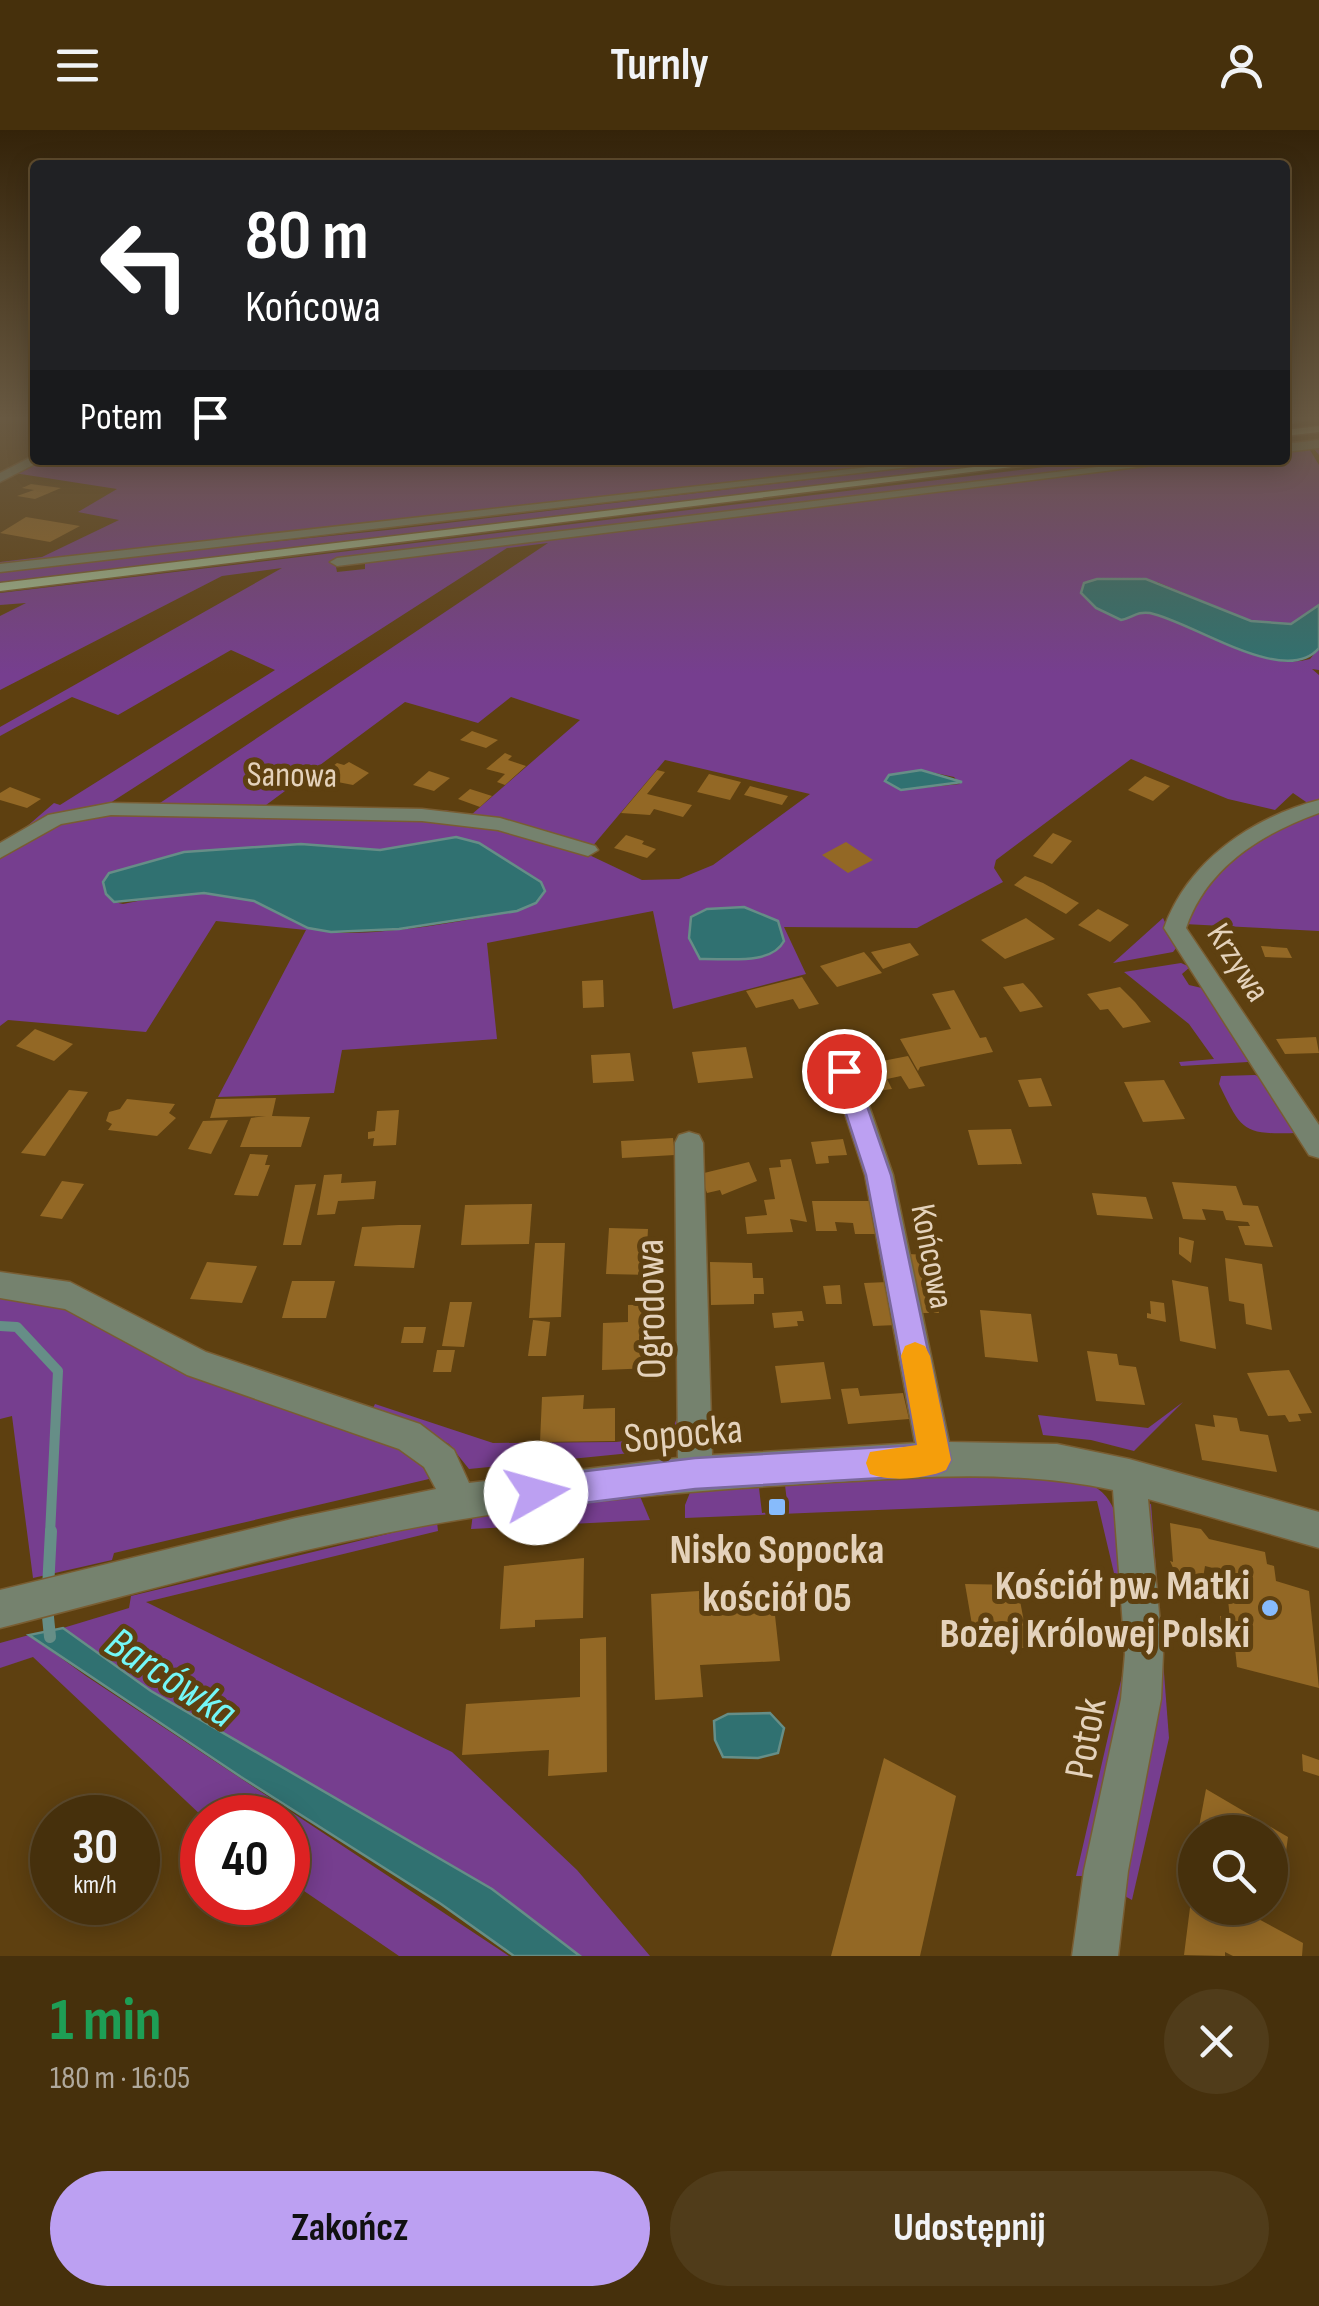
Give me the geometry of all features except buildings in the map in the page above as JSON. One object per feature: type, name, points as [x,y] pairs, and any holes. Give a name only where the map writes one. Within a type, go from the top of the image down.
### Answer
[{"type":"main road","points":[[0,587],[693,504]]},
{"type":"street","points":[[0,568],[569,504]]},
{"type":"street","points":[[337,562],[819,504]]},
{"type":"street","name":"Krzywa","points":[[1315,1131],[1175,928],[1178,914],[1210,868],[1284,818],[1319,806]]},
{"type":"street","name":"Sanowa","points":[[0,852],[55,819],[111,809],[294,816],[422,815],[500,824],[588,850]]},
{"type":"street","name":"Końcowa","points":[[844,1071],[879,1175],[935,1460]]},
{"type":"street","name":"Ogrodowa","points":[[689,1143],[695,1473]]},
{"type":"street","points":[[0,1284],[70,1296],[198,1364],[408,1436],[435,1450],[446,1465],[457,1502]]},
{"type":"street","name":"Sopocka","points":[[3,1608],[457,1502],[695,1473],[935,1460],[1057,1461],[1129,1476],[1319,1530]]},
{"type":"street","name":"Potok","points":[[1095,1956],[1106,1871],[1141,1699],[1144,1654],[1129,1476]]},
{"type":"shaded area","points":[[91,504],[555,504],[0,566],[0,562],[42,557],[119,520],[78,512]]},
{"type":"shaded area","points":[[604,504],[661,504],[0,582],[0,570]]},
{"type":"shaded area","points":[[737,504],[811,504],[335,562],[337,572],[365,569],[365,564],[373,559],[830,504],[1319,504],[1319,605],[1291,624],[1251,621],[1157,582],[1132,615],[1150,613],[1170,618],[1263,657],[1310,659],[1319,648],[1319,670],[1312,669],[1319,675],[1319,802],[1309,804],[1293,793],[1275,810],[1228,799],[1131,759],[996,860],[994,868],[1003,882],[917,928],[784,927],[806,974],[673,1009],[653,911],[487,943],[497,1039],[342,1050],[334,1093],[218,1097],[306,930],[216,921],[146,1032],[8,1020],[0,1026],[0,856],[50,825],[103,813],[415,818],[509,830],[585,853],[642,880],[679,879],[713,865],[810,794],[665,760],[591,848],[445,814],[444,810],[471,815],[580,720],[511,697],[478,723],[405,702],[258,811],[154,807],[548,543],[507,548],[107,805],[18,834],[54,803],[60,805],[275,670],[231,650],[118,715],[72,697],[0,736],[0,727],[282,568],[222,576],[0,690],[0,616],[26,603],[0,605],[0,593]],"holes":[[[921,770],[954,777],[960,784],[901,790],[885,781],[889,775]],[[456,837],[536,903],[435,925],[349,933],[321,930],[263,904],[220,894],[188,894],[123,904],[106,894],[184,852],[301,844],[380,850]]]},
{"type":"shaded area","points":[[1319,809],[1319,931],[1184,924],[1184,914],[1234,856],[1266,831]]},
{"type":"shaded area","points":[[1163,918],[1177,947],[1173,952],[1113,963]]},
{"type":"shaded area","points":[[1181,963],[1190,967],[1182,974],[1189,985],[1206,989],[1251,1055],[1248,1062],[1181,1066],[1179,1062],[1214,1059],[1189,1024],[1124,972]]},
{"type":"shaded area","points":[[1255,1075],[1268,1080],[1301,1125],[1294,1133],[1263,1133],[1239,1120],[1219,1084],[1221,1076]]},
{"type":"shaded area","points":[[0,1293],[32,1294],[410,1451],[428,1463],[429,1479],[114,1553],[112,1560],[33,1578],[12,1416],[0,1419]]},
{"type":"shaded area","points":[[1183,1402],[1134,1451],[1091,1440],[1043,1435],[1038,1415],[1148,1428]]},
{"type":"shaded area","points":[[375,1404],[493,1443],[616,1442],[670,1436],[680,1410],[682,1425],[671,1449],[469,1469],[449,1444],[373,1408]]},
{"type":"shaded area","points":[[970,1475],[1055,1476],[1086,1483],[1111,1503],[1118,1521],[1131,1621],[1129,1686],[1121,1741],[1090,1876],[1076,1876],[1130,1641],[1097,1501],[685,1518],[691,1490],[759,1488],[762,1513],[788,1510],[785,1485]]},
{"type":"shaded area","points":[[639,1494],[650,1520],[471,1529],[473,1514]]},
{"type":"shaded area","points":[[1151,1504],[1169,1738],[1132,1900],[1119,1893],[1146,1505]]},
{"type":"shaded area","points":[[437,1522],[438,1531],[146,1602],[452,1752],[577,1870],[650,1956],[580,1956],[492,1889],[151,1691],[63,1628],[129,1608],[131,1596]]},
{"type":"shaded area","points":[[29,1635],[266,1795],[180,1795],[33,1657],[0,1668],[0,1643]]},
{"type":"shaded area","points":[[310,1824],[509,1956],[399,1956],[310,1895]]},
{"type":"water","points":[[1097,579],[1146,579],[1251,621],[1291,624],[1319,605],[1319,648],[1304,658],[1284,661],[1238,649],[1150,613],[1121,620],[1096,608],[1081,593],[1084,583]]},
{"type":"water","points":[[921,770],[962,782],[901,790],[885,781],[889,775]]},
{"type":"water","points":[[456,837],[479,843],[541,882],[545,891],[536,903],[517,911],[399,929],[331,932],[308,928],[254,901],[204,893],[114,902],[106,894],[103,882],[109,873],[184,852],[301,844],[380,850]]},
{"type":"water","points":[[744,907],[778,921],[784,941],[778,949],[746,959],[700,959],[689,938],[691,917],[707,909]]},
{"type":"water","points":[[63,1628],[151,1691],[492,1889],[580,1956],[514,1956],[441,1904],[310,1821],[310,1795],[269,1795],[29,1635]]},
{"type":"water","points":[[770,1713],[784,1728],[778,1753],[758,1758],[723,1757],[715,1740],[714,1721],[728,1714]]},
{"type":"waterway","name":"Barcówka","points":[[0,1326],[17,1327],[58,1371],[50,1534]]},
{"type":"waterway","name":"Barcówka","points":[[48,1588],[51,1531]]},
{"type":"waterway","name":"Barcówka","points":[[47,1607],[50,1637]]},
{"type":"slow traffic","points":[[881,1463],[935,1460],[915,1356]]},
{"type":"place","name":"Nisko Sopocka kościół 05","points":[[777,1507]]},
{"type":"place","name":"Kościół pw. Matki Bożej Królowej Polski","points":[[1270,1608]]},
{"type":"route","points":[[536,1493],[695,1473],[935,1460],[879,1175],[844,1071]]}]
